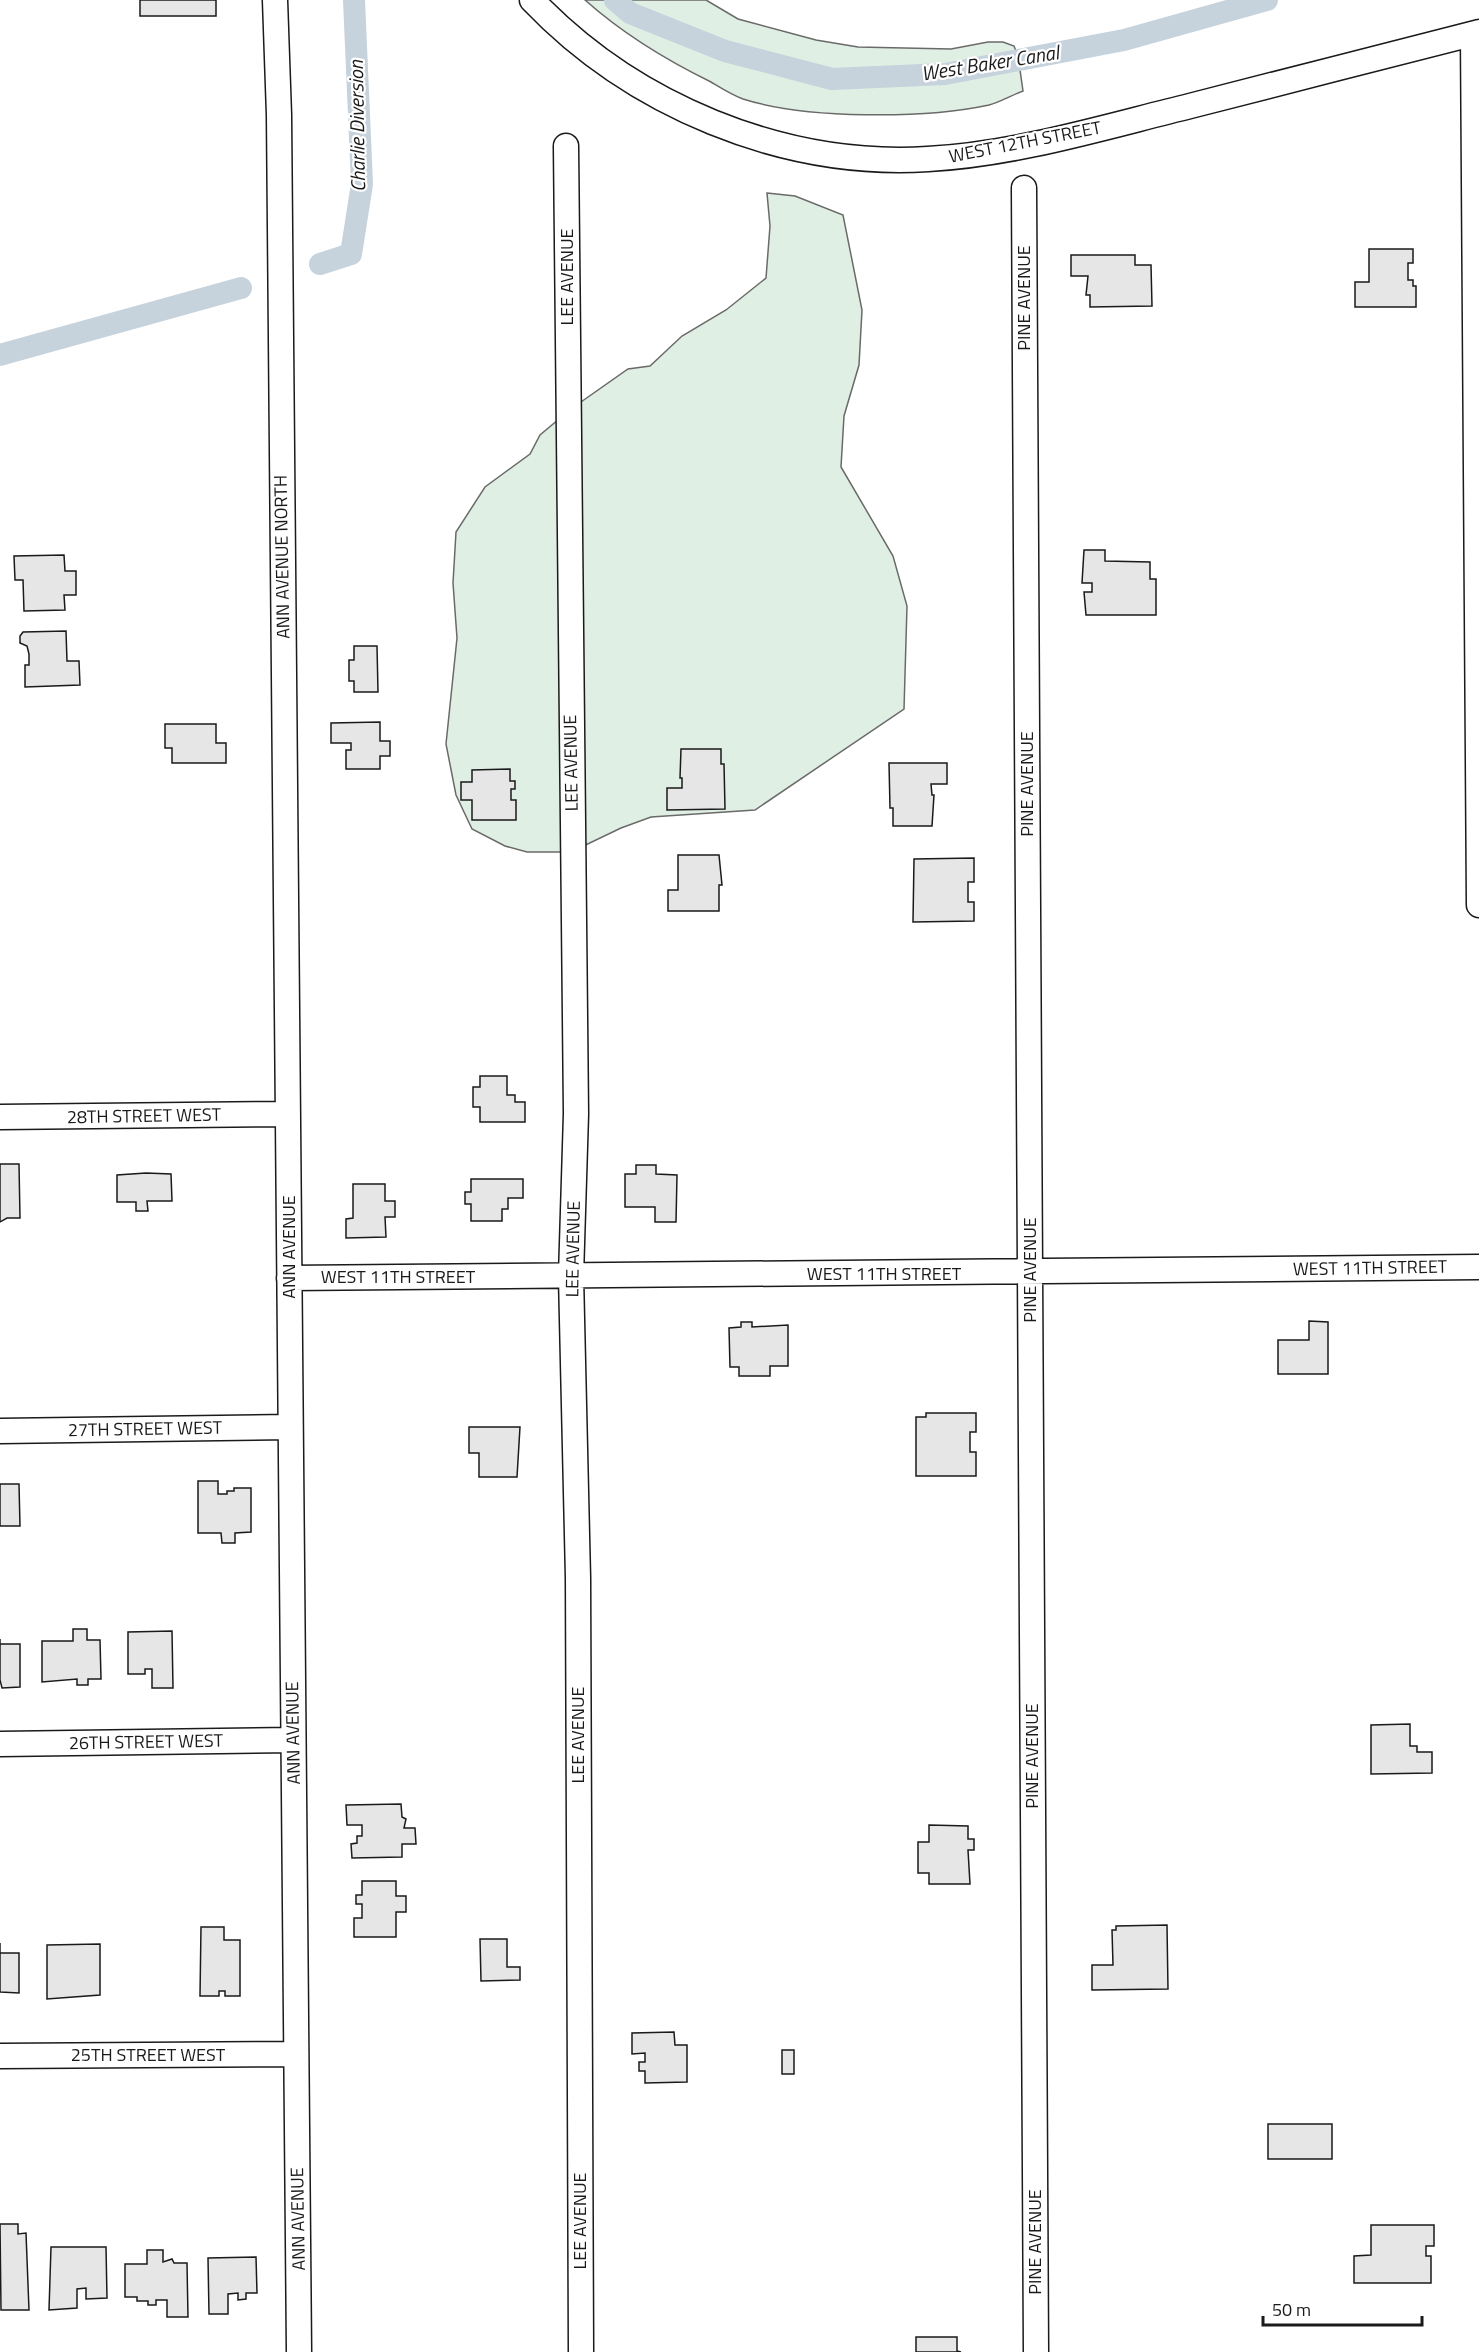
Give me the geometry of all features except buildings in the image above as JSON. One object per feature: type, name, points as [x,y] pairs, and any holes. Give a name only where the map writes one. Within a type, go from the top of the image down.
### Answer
[{"type":"street","name":"ANN AVENUE NORTH","points":[[275,0],[288,1114]]},
{"type":"street","name":"WEST 12TH STREET","points":[[532,0],[568,34],[609,67],[686,110],[723,126],[814,152],[899,160],[972,155],[1081,133],[1476,33]]},
{"type":"street","points":[[1476,33],[1479,905]]},
{"type":"street","name":"LEE AVENUE","points":[[566,146],[576,1114],[571,1276],[578,1578],[581,2352]]},
{"type":"street","name":"PINE AVENUE","points":[[1024,188],[1036,2352]]},
{"type":"street","name":"28TH STREET WEST","points":[[0,1117],[288,1114]]},
{"type":"street","name":"ANN AVENUE","points":[[288,1114],[299,2352]]},
{"type":"street","name":"WEST 11TH STREET","points":[[289,1278],[1479,1267]]},
{"type":"street","name":"27TH STREET WEST","points":[[0,1431],[290,1426]]},
{"type":"street","name":"26TH STREET WEST","points":[[0,1744],[293,1740]]},
{"type":"street","name":"25TH STREET WEST","points":[[0,2056],[296,2054]]},
{"type":"green space","points":[[585,0],[706,0],[738,19],[816,40],[858,47],[951,49],[988,42],[1003,42],[1014,46],[1018,56],[1023,91],[989,105],[962,110],[899,115],[831,113],[769,106],[743,99],[678,65],[629,35]]},
{"type":"green space","points":[[767,193],[795,196],[843,215],[862,310],[859,365],[844,416],[841,467],[893,556],[907,606],[904,709],[755,810],[651,817],[621,828],[571,852],[527,852],[505,846],[472,829],[456,795],[446,744],[457,638],[453,583],[456,532],[485,487],[530,454],[540,435],[571,409],[628,369],[650,366],[682,336],[726,310],[766,278],[770,226]]},
{"type":"waterway","name":"Charlie Diversion","points":[[320,264],[351,254],[362,184],[354,0]]},
{"type":"waterway","name":"West Baker Canal","points":[[615,0],[630,13],[725,51],[832,79],[945,74],[1124,40],[1267,0]]},
{"type":"waterway","name":"Charlie Diversion","points":[[0,355],[241,288]]}]
